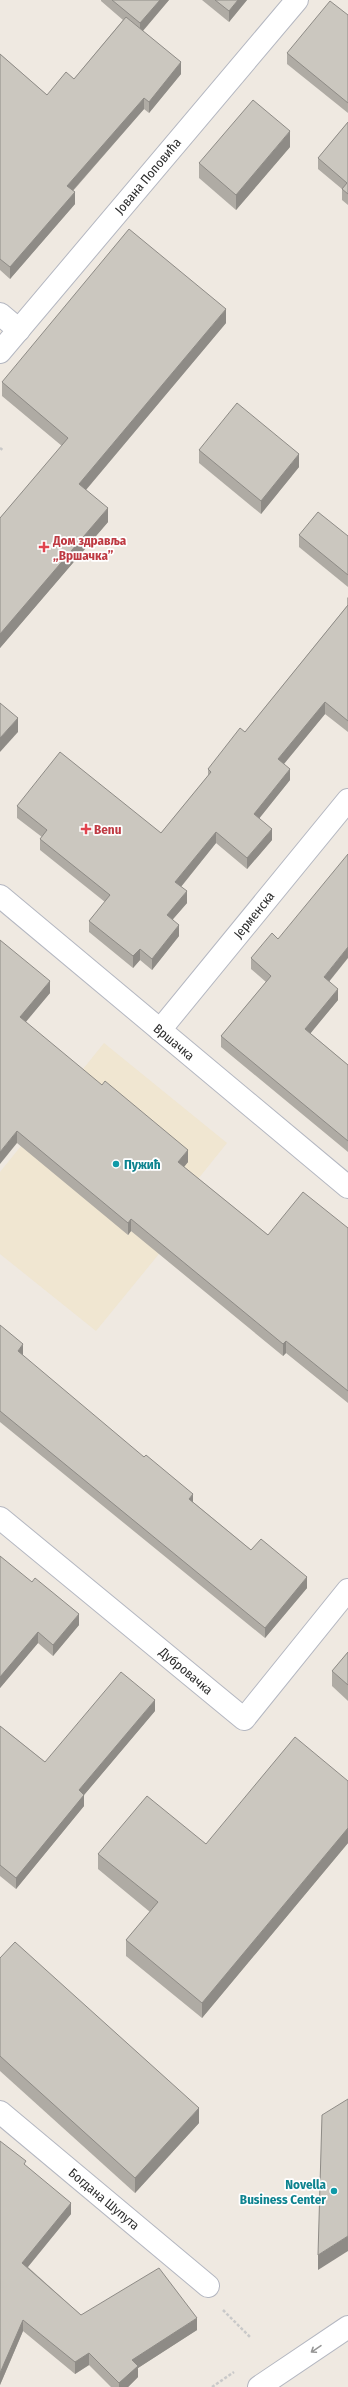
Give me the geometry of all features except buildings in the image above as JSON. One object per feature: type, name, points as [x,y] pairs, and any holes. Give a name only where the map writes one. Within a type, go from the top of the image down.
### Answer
[{"type":"street","name":"Јована Поповића","points":[[0,352],[297,0]]},
{"type":"street","points":[[0,314],[19,330]]},
{"type":"street","name":"Јерменска","points":[[160,1030],[348,800]]},
{"type":"street","name":"Вршачка","points":[[0,896],[348,1187]]},
{"type":"street","name":"Дубровачка","points":[[0,1518],[244,1719],[348,1590]]},
{"type":"street","name":"Богдана Шупута","points":[[0,2112],[208,2286]]},
{"type":"street","points":[[259,2387],[348,2327]]},
{"type":"path","points":[[0,448],[4,450]]},
{"type":"shaded area","points":[[104,1043],[227,1143],[190,1189],[203,1200],[96,1331],[0,1254],[0,1172]]},
{"type":"place","name":"Дом здравља „Вршачка”","points":[[44,547]]},
{"type":"place","name":"Benu","points":[[86,829]]},
{"type":"place","name":"Пужић","points":[[116,1164]]},
{"type":"place","name":"Novella Business Center","points":[[334,2191]]}]
